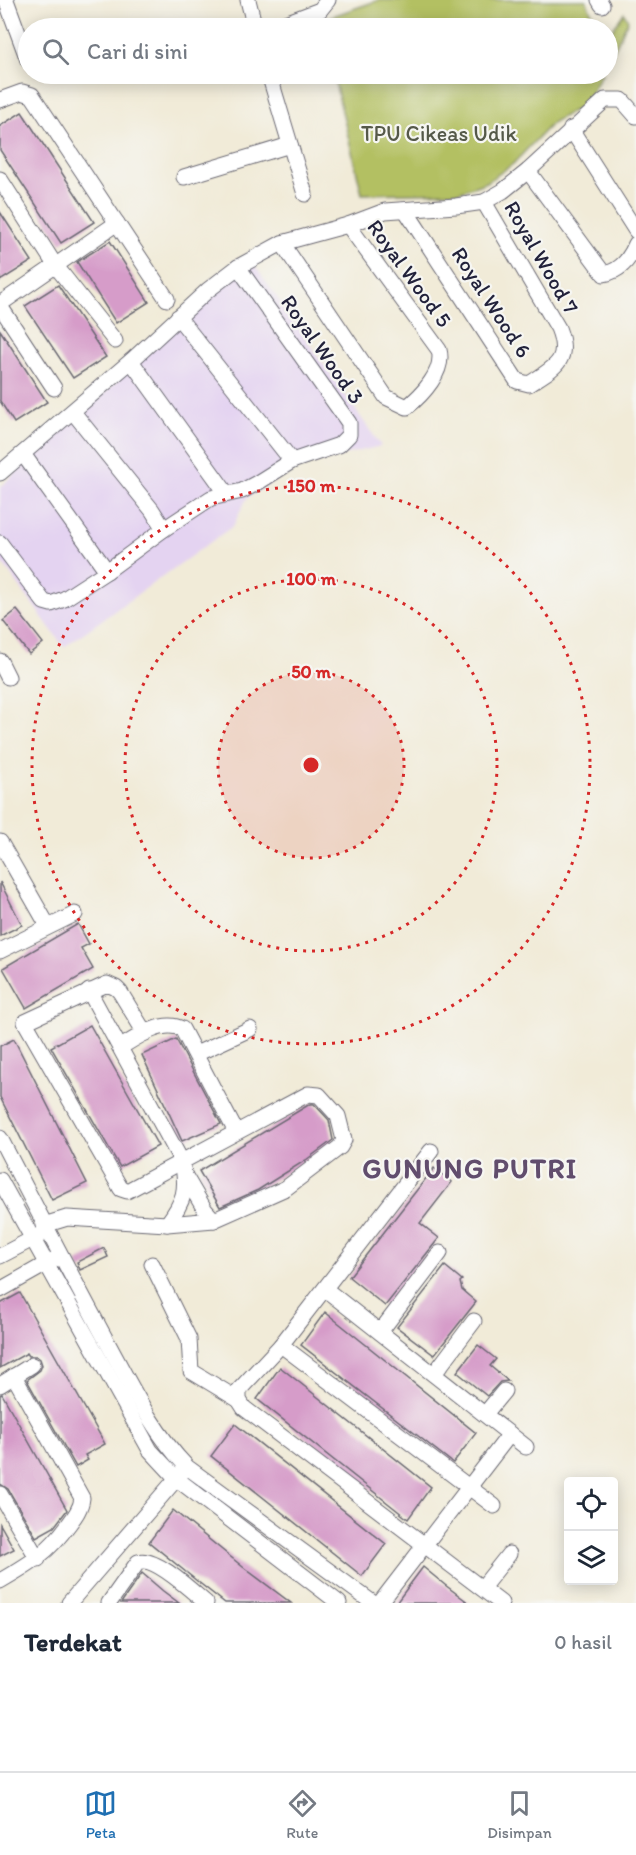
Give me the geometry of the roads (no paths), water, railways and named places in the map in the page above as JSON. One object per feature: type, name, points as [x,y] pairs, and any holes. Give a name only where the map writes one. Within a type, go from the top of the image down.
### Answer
[{"type":"street","points":[[6,0],[18,33]]},
{"type":"street","points":[[248,0],[252,18]]},
{"type":"street","points":[[299,18],[320,10],[328,0]]},
{"type":"street","points":[[272,84],[305,194]]},
{"type":"street","points":[[0,100],[21,92],[32,95],[167,299]]},
{"type":"street","points":[[0,473],[73,412],[208,290],[238,267],[282,243],[348,225],[385,211],[406,211],[484,202],[503,191],[528,171],[605,100],[622,100],[636,116]]},
{"type":"street","points":[[571,129],[636,231]]},
{"type":"street","points":[[184,177],[290,145]]},
{"type":"street","points":[[528,171],[604,274],[616,272],[634,249]]},
{"type":"street","points":[[0,179],[55,265],[115,341]]},
{"type":"street","name":"Royal Wood 7","points":[[484,202],[558,328],[563,340],[563,355],[555,367]]},
{"type":"street","name":"Royal Wood 6","points":[[406,211],[517,381],[529,384],[555,367]]},
{"type":"street","points":[[54,388],[0,305],[117,223]]},
{"type":"street","name":"Royal Wood 5","points":[[282,243],[386,397],[407,408],[421,396],[441,363],[439,350],[348,225]]},
{"type":"street","name":"Royal Wood 3","points":[[238,267],[349,423],[350,432],[347,438],[339,444],[292,460]]},
{"type":"street","points":[[0,543],[41,598],[48,603],[55,604],[107,571],[211,498],[242,491],[292,460],[178,317]]},
{"type":"street","points":[[131,360],[227,494]]},
{"type":"street","points":[[73,412],[152,510],[164,530]]},
{"type":"street","points":[[23,454],[107,571]]},
{"type":"street","points":[[0,661],[8,676]]},
{"type":"street","points":[[0,842],[48,926]]},
{"type":"street","points":[[0,951],[75,914]]},
{"type":"street","points":[[0,1256],[67,1218],[167,1224],[214,1220],[286,1188],[340,1146],[344,1140],[338,1116],[319,1095],[304,1095],[236,1132],[183,1169],[127,1191],[118,1187],[25,1022],[89,990],[107,984],[116,988],[145,1033]]},
{"type":"street","points":[[89,990],[205,1210],[214,1220]]},
{"type":"street","points":[[121,1047],[145,1033],[168,1025],[177,1026],[183,1031],[196,1054],[236,1132]]},
{"type":"street","points":[[196,1054],[250,1029]]},
{"type":"street","points":[[0,1138],[54,1260],[182,1473],[339,1603]]},
{"type":"street","points":[[239,1400],[239,1390],[281,1345],[431,1151]]},
{"type":"street","points":[[167,1224],[179,1208],[186,1187],[183,1169]]},
{"type":"street","points":[[0,1180],[41,1231]]},
{"type":"street","points":[[380,1332],[440,1253]]},
{"type":"street","points":[[0,1290],[54,1260]]},
{"type":"street","points":[[152,1264],[189,1339],[190,1371],[239,1400],[244,1408],[501,1603]]},
{"type":"street","points":[[325,1289],[526,1447]]},
{"type":"street","points":[[434,1374],[474,1321]]},
{"type":"street","points":[[281,1345],[494,1506]]},
{"type":"street","points":[[0,1385],[32,1365]]},
{"type":"street","points":[[0,1581],[38,1559],[56,1542],[77,1512],[82,1498],[14,1376]]},
{"type":"street","points":[[485,1414],[504,1391]]},
{"type":"street","points":[[380,1603],[510,1434]]},
{"type":"street","points":[[69,1603],[182,1473]]},
{"type":"street","points":[[182,1473],[373,1603]]},
{"type":"street","points":[[0,1494],[38,1559]]},
{"type":"street","points":[[482,1588],[509,1554]]},
{"type":"street","points":[[109,1603],[138,1562],[145,1560],[160,1567],[206,1603]]},
{"type":"district","name":"GUNUNG PUTRI","points":[[470,1168]]},
{"type":"park label","name":"TPU Cikeas Udik","points":[[439,133]]}]
